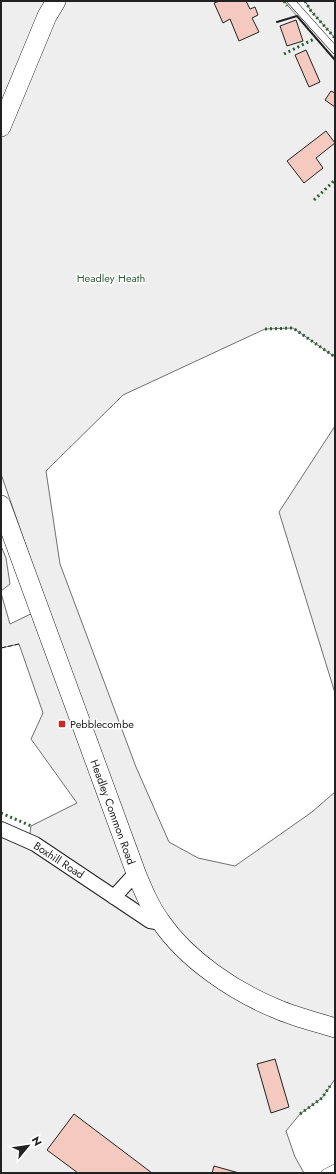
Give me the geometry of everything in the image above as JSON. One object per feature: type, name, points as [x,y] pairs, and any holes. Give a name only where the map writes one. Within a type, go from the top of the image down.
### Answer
[{"type":"main road","points":[[1,127],[47,16],[56,1]]},
{"type":"main road","name":"Headley Common Road","points":[[1,505],[136,873],[144,893],[162,923],[198,961],[223,981],[252,998],[278,1010],[335,1028]]},
{"type":"street","name":"Boxhill Road","points":[[1,829],[35,844],[150,921],[162,923]]},
{"type":"street","points":[[114,897],[136,873]]},
{"type":"lane","points":[[291,1],[335,50]]},
{"type":"lane","points":[[325,1173],[335,1168]]},
{"type":"green space","name":"Headley Heath","points":[[1,1],[284,1],[335,60],[335,357],[293,328],[265,329],[123,395],[46,471],[60,564],[136,767],[169,842],[198,858],[235,866],[312,812],[335,792],[335,1079],[322,1098],[300,1114],[286,1131],[295,1157],[304,1173],[1,1173],[1,834],[28,849],[31,826],[77,803],[31,739],[43,713],[19,644],[1,648],[1,593],[10,624],[47,606],[1,474]]},
{"type":"green space","points":[[305,1],[335,1],[335,38],[311,11]]},
{"type":"green space","points":[[335,426],[335,693],[279,512]]},
{"type":"green space","points":[[1,546],[6,558],[10,584],[1,591]]},
{"type":"building","points":[[220,1],[246,1],[250,9],[255,7],[258,15],[252,18],[259,32],[239,41],[230,19],[223,23],[214,3]]},
{"type":"building","points":[[296,20],[303,41],[287,46],[280,26]]},
{"type":"building","points":[[306,50],[320,82],[309,87],[295,55]]},
{"type":"building","points":[[331,91],[335,93],[335,107],[325,100]]},
{"type":"building","points":[[326,131],[335,143],[316,158],[323,168],[304,183],[287,161]]},
{"type":"building","points":[[275,1059],[289,1107],[271,1113],[257,1064]]},
{"type":"building","points":[[74,1114],[152,1173],[78,1173],[47,1150]]},
{"type":"building","points":[[214,1166],[239,1173],[212,1173]]},
{"type":"hedge","points":[[284,1],[287,6]]},
{"type":"hedge","points":[[305,1],[311,11],[335,38]]},
{"type":"hedge","points":[[284,54],[316,38]]},
{"type":"hedge","points":[[314,200],[335,180]]},
{"type":"hedge","points":[[265,329],[293,328],[335,357]]},
{"type":"hedge","points":[[1,813],[31,826]]},
{"type":"hedge","points":[[300,1114],[322,1098],[330,1086]]},
{"type":"fence","points":[[1,648],[19,644]]},
{"type":"wall","points":[[277,22],[297,16],[335,60]]},
{"type":"place","name":"Pebblecombe","points":[[62,724]]}]
